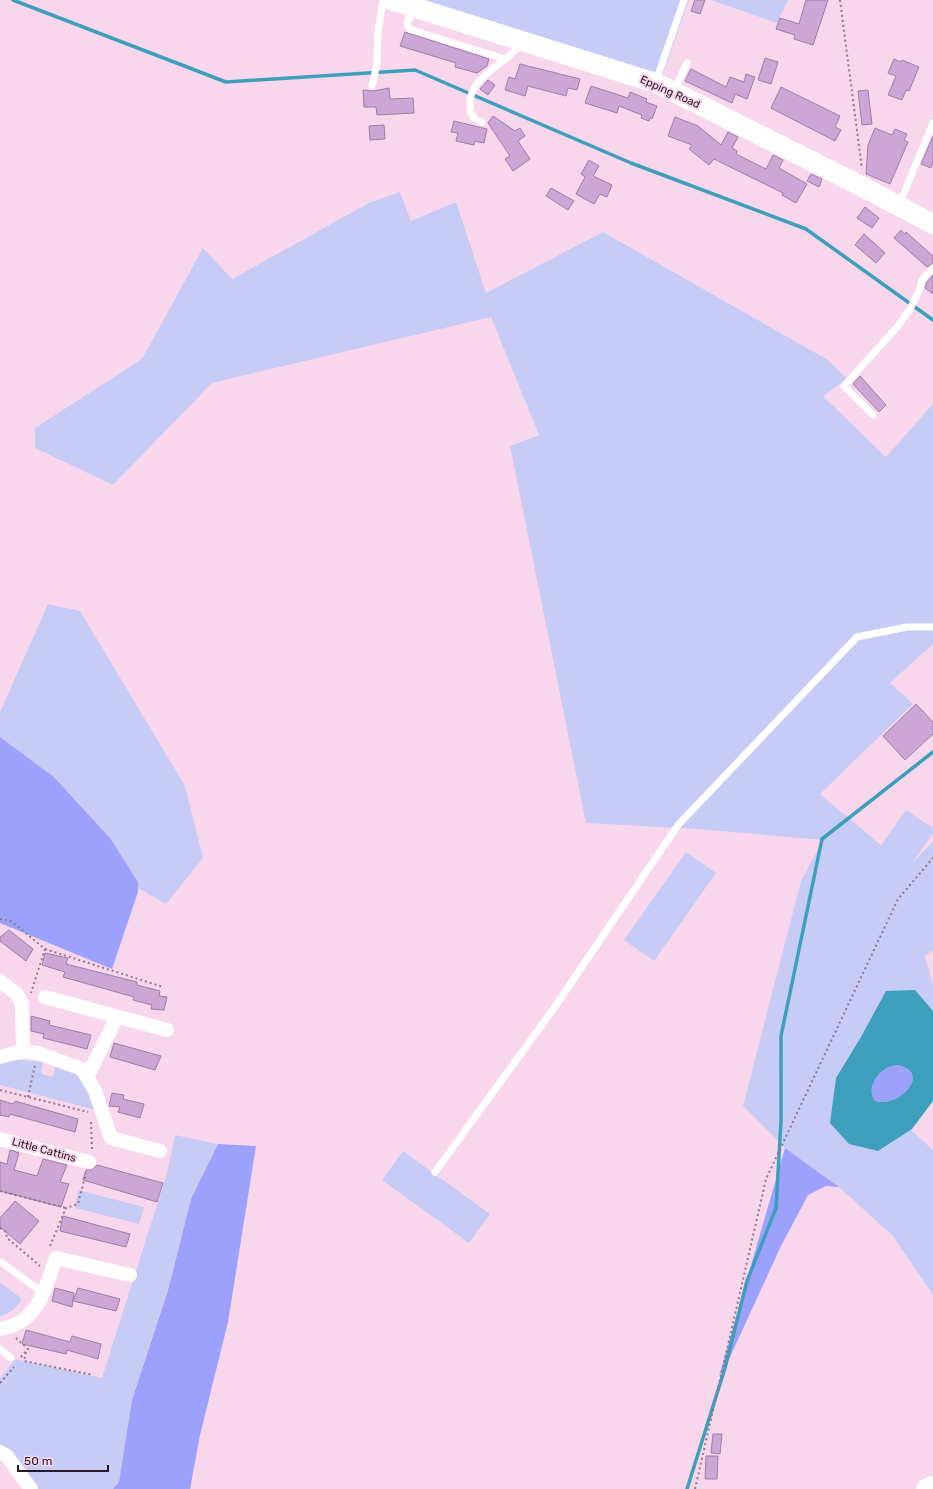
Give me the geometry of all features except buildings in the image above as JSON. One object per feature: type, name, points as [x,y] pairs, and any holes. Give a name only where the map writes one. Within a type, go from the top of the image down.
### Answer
[{"type":"main road","name":"Epping Road","points":[[397,2],[523,40],[656,83],[864,187],[933,224]]},
{"type":"main road","points":[[926,1489],[933,1486]]},
{"type":"street","points":[[0,981],[17,994],[22,1005],[23,1051]]},
{"type":"street","points":[[45,997],[167,1030]]},
{"type":"street","points":[[87,1077],[116,1017]]},
{"type":"street","points":[[0,1057],[23,1051],[38,1053],[53,1057],[82,1070],[95,1091],[97,1114],[111,1138],[160,1151]]},
{"type":"street","name":"Little Cattins","points":[[0,1139],[89,1162]]},
{"type":"street","points":[[0,1328],[20,1322],[38,1307],[56,1258],[130,1275]]},
{"type":"street","points":[[0,1452],[7,1456],[31,1489]]},
{"type":"lane","points":[[656,83],[684,0]]},
{"type":"lane","points":[[397,2],[409,29],[505,59]]},
{"type":"lane","points":[[372,86],[377,64],[378,32],[397,2]]},
{"type":"lane","points":[[482,122],[477,121],[470,113],[469,98],[480,81],[517,50],[523,40]]},
{"type":"lane","points":[[674,91],[687,63]]},
{"type":"lane","points":[[899,205],[933,123]]},
{"type":"lane","points":[[873,415],[844,386],[898,326],[917,296],[922,280],[933,268]]},
{"type":"lane","points":[[435,1172],[552,1011],[678,825],[856,637],[908,627],[933,627]]},
{"type":"lane","points":[[1,1262],[43,1293]]},
{"type":"lane","points":[[0,1350],[11,1358]]},
{"type":"path","points":[[840,0],[864,187]]},
{"type":"path","points":[[695,1489],[766,1179],[898,899],[933,858]]},
{"type":"path","points":[[0,918],[11,921],[45,949],[163,987]]},
{"type":"path","points":[[22,1005],[29,998],[45,949]]},
{"type":"path","points":[[28,1096],[38,1053]]},
{"type":"path","points":[[0,1090],[97,1114],[93,1145],[78,1204],[66,1208],[0,1191]]},
{"type":"path","points":[[56,1258],[49,1251],[54,1235],[66,1208]]},
{"type":"path","points":[[0,1228],[6,1232],[7,1238],[50,1275]]},
{"type":"path","points":[[26,1352],[24,1361],[93,1376]]},
{"type":"shaded area","points":[[411,0],[689,0],[661,79]]},
{"type":"shaded area","points":[[711,0],[788,0],[777,23]]},
{"type":"shaded area","points":[[400,192],[411,221],[456,202],[486,293],[603,232],[828,360],[847,379],[823,396],[886,457],[933,404],[933,644],[890,683],[913,704],[820,794],[881,845],[906,810],[933,828],[933,833],[913,862],[933,842],[933,950],[925,956],[933,985],[933,1100],[911,1130],[933,1150],[933,1295],[893,1236],[839,1187],[785,1148],[743,1106],[801,881],[823,840],[697,829],[586,823],[510,446],[539,435],[491,317],[212,383],[113,485],[35,448],[35,428],[142,359],[203,248],[232,279],[369,203]]},
{"type":"shaded area","points":[[48,604],[80,611],[185,786],[203,858],[166,904],[138,888],[137,881],[107,834],[54,777],[0,737],[0,712]]},
{"type":"shaded area","points":[[0,737],[54,777],[110,838],[138,882],[138,892],[112,969],[0,923]]},
{"type":"shaded area","points":[[686,852],[716,873],[654,961],[624,940]]},
{"type":"shaded area","points":[[915,990],[933,1011],[933,1101],[912,1129],[878,1151],[849,1144],[830,1123],[836,1078],[861,1037],[886,991]],"holes":[[[897,1065],[907,1069],[912,1074],[912,1081],[909,1088],[894,1100],[885,1102],[875,1101],[872,1088],[878,1075],[888,1067]]]},
{"type":"shaded area","points":[[8,1059],[43,1062],[41,1074],[53,1077],[55,1066],[80,1076],[90,1091],[96,1110],[0,1085],[0,1063]]},
{"type":"shaded area","points":[[897,1065],[907,1069],[912,1074],[912,1081],[909,1088],[894,1100],[885,1102],[875,1101],[871,1088],[874,1079],[885,1068]]},
{"type":"shaded area","points":[[175,1135],[218,1144],[191,1199],[168,1288],[132,1400],[119,1482],[113,1489],[36,1489],[0,1445],[0,1379],[15,1359],[102,1378],[167,1173]]},
{"type":"shaded area","points":[[218,1144],[256,1146],[228,1322],[200,1435],[190,1489],[113,1489],[119,1482],[132,1400],[168,1290],[191,1199]]},
{"type":"shaded area","points":[[785,1148],[839,1187],[826,1186],[808,1195],[781,1246],[725,1368],[719,1376]]},
{"type":"shaded area","points":[[403,1151],[490,1214],[469,1243],[382,1180]]},
{"type":"shaded area","points":[[78,1190],[144,1207],[139,1224],[75,1208]]},
{"type":"shaded area","points":[[0,1282],[22,1299],[18,1305],[7,1314],[0,1316]]},
{"type":"waterway","points":[[13,0],[226,82],[415,70],[631,163],[806,229],[933,320]]},
{"type":"waterway","points":[[687,1489],[725,1368],[747,1281],[776,1208],[781,1121],[781,1036],[822,839],[933,752]]}]
